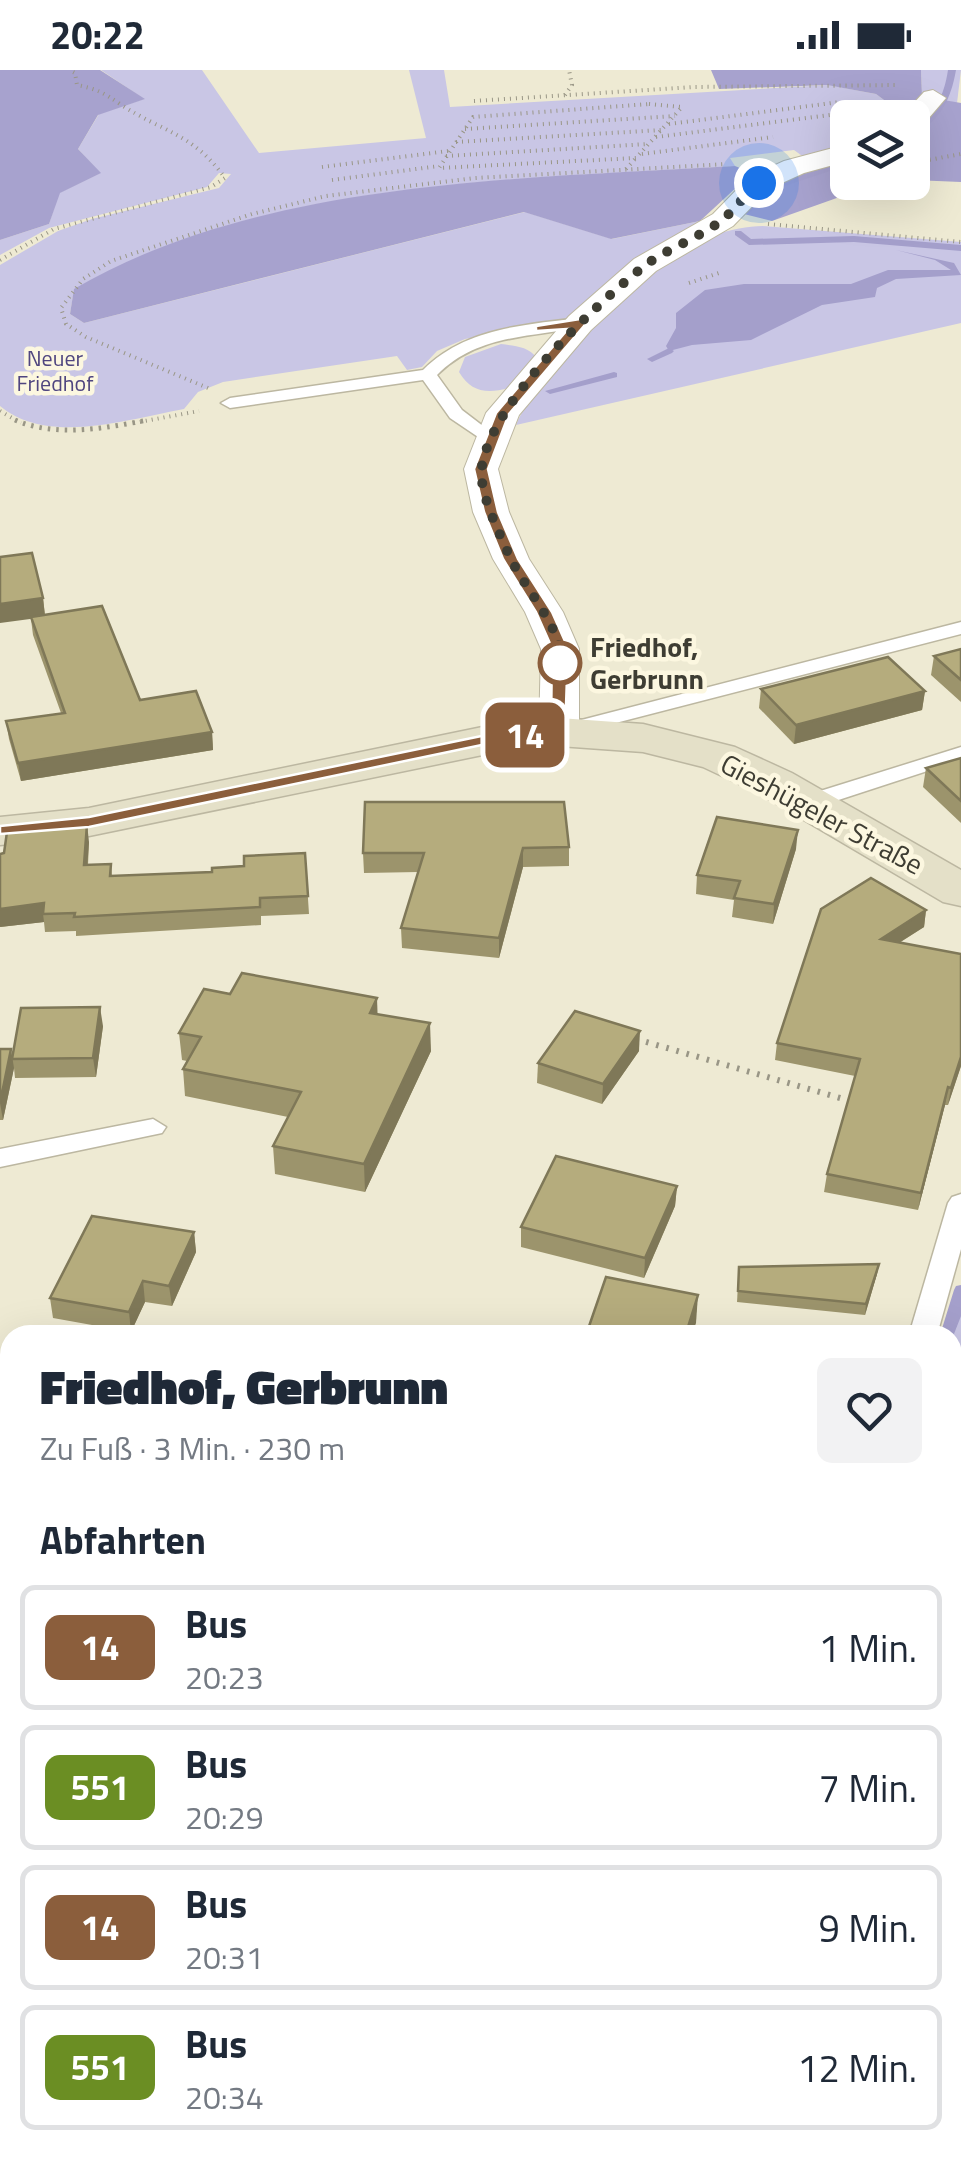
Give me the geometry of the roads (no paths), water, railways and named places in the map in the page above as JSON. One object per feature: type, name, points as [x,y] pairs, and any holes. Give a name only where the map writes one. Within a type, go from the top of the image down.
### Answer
[{"type":"street","points":[[930,101],[933,98]]},
{"type":"street","points":[[559,732],[560,648],[544,612],[510,559],[491,512],[481,469],[490,440],[503,413],[580,323],[645,265],[724,219],[746,194],[775,175],[830,158]]},
{"type":"street","name":"Gieshügeler Straße","points":[[0,831],[89,822],[496,738],[559,732],[643,738],[719,756],[809,802],[961,891]]},
{"type":"lane","points":[[230,403],[428,374],[442,357],[468,344],[501,333],[580,323]]},
{"type":"lane","points":[[428,374],[456,414],[490,440]]},
{"type":"lane","name":"Gieshügeler Straße","points":[[559,732],[961,628]]},
{"type":"lane","points":[[809,802],[961,753]]},
{"type":"lane","points":[[0,1158],[153,1127]]},
{"type":"lane","points":[[925,1325],[961,1203]]},
{"type":"waterway","points":[[930,120],[941,107],[952,70]]},
{"type":"waterway","points":[[746,211],[773,187],[830,168]]},
{"type":"waterway","points":[[738,233],[749,242],[854,239],[961,248]]},
{"type":"waterway","points":[[652,359],[669,351]]},
{"type":"waterway","points":[[550,391],[614,375]]},
{"type":"waterway","points":[[951,1325],[961,1290]]},
{"type":"place","name":"Friedhof, Gerbrunn","points":[[560,663]]},
{"type":"park label","name":"Neuer Friedhof","points":[[55,370]]}]
